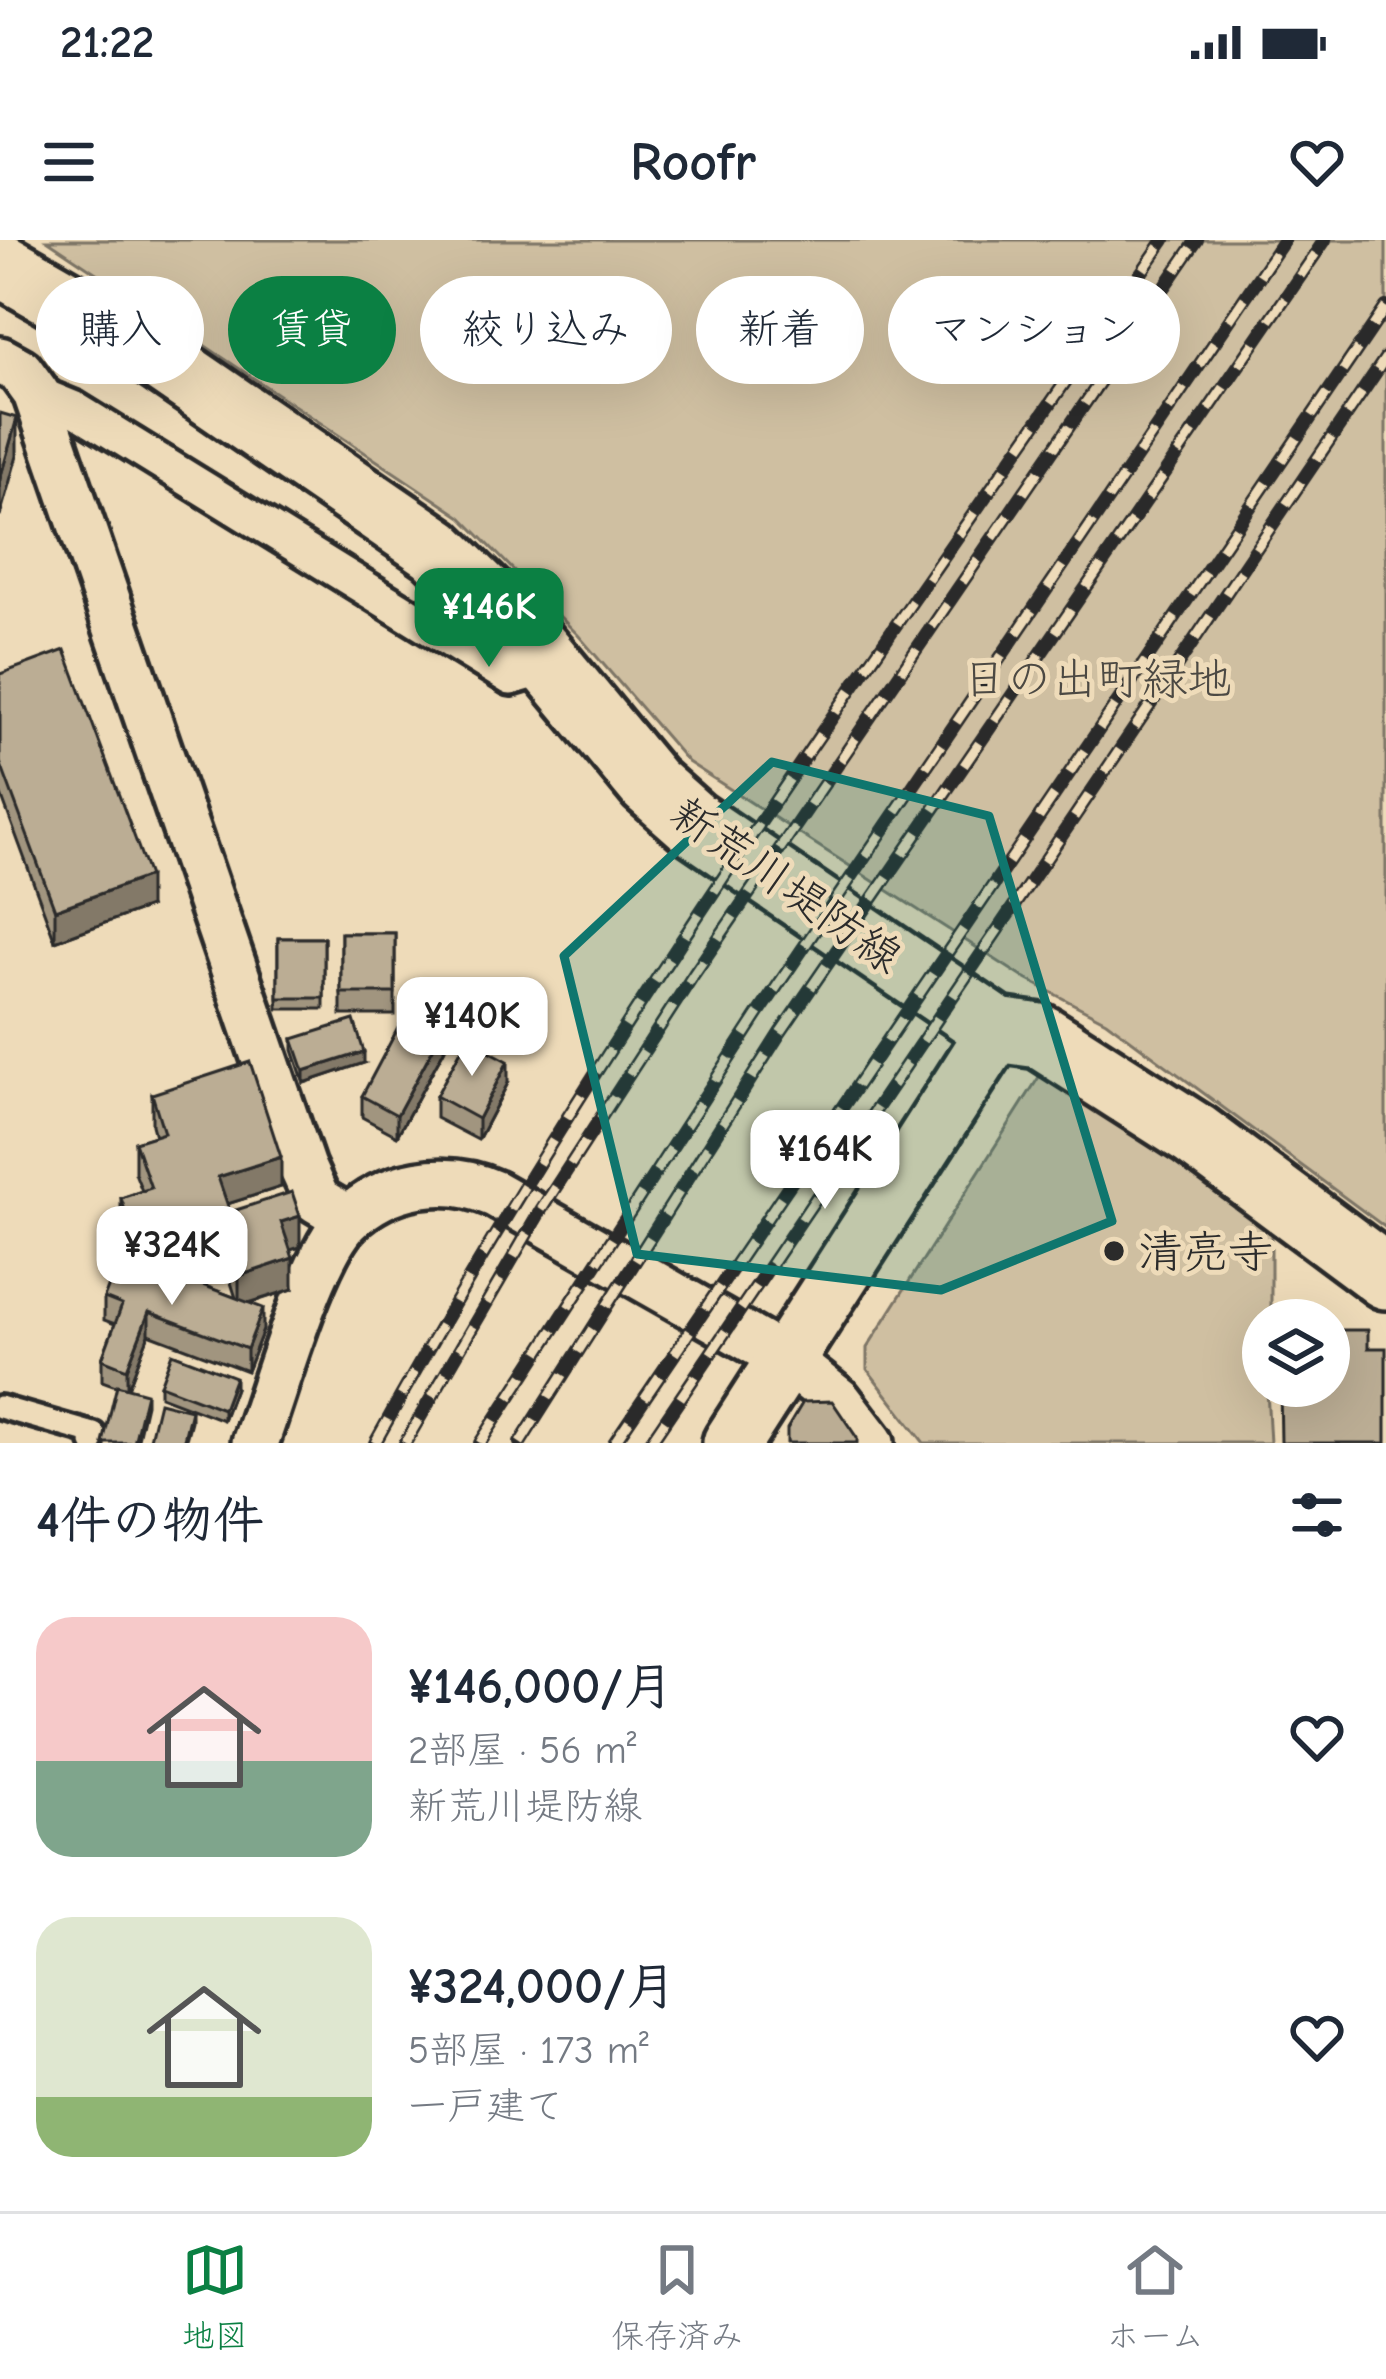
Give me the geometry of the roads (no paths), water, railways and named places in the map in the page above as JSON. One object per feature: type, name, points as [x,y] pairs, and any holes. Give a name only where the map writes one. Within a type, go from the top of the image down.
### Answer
[{"type":"main road","name":"新荒川堤防線","points":[[0,263],[112,326],[397,519],[529,639],[649,784],[692,822],[997,1030],[1040,1036],[1195,1135],[1386,1277]]},
{"type":"street","points":[[0,360],[20,370],[36,393],[302,1167],[317,1200],[349,1219]]},
{"type":"street","points":[[36,393],[75,410],[511,678],[548,667]]},
{"type":"street","points":[[732,1443],[997,1030]]},
{"type":"street","points":[[255,1443],[328,1248],[349,1219],[399,1187],[445,1181],[476,1185],[786,1359],[839,1401],[871,1443]]},
{"type":"lane","points":[[0,1407],[94,1434],[92,1443]]},
{"type":"railway","points":[[375,1443],[557,1133],[654,982],[1164,240]]},
{"type":"railway","points":[[405,1443],[541,1210],[694,974],[1197,240]]},
{"type":"railway","points":[[480,1443],[757,1016],[1284,240]]},
{"type":"railway","points":[[520,1443],[780,1033],[1325,240]]},
{"type":"railway","points":[[614,1443],[1386,307]]},
{"type":"railway","points":[[650,1443],[1386,357]]},
{"type":"place","name":"清亮寺","points":[[1114,1251]]},
{"type":"park label","name":"日の出町緑地","points":[[1097,678]]}]
